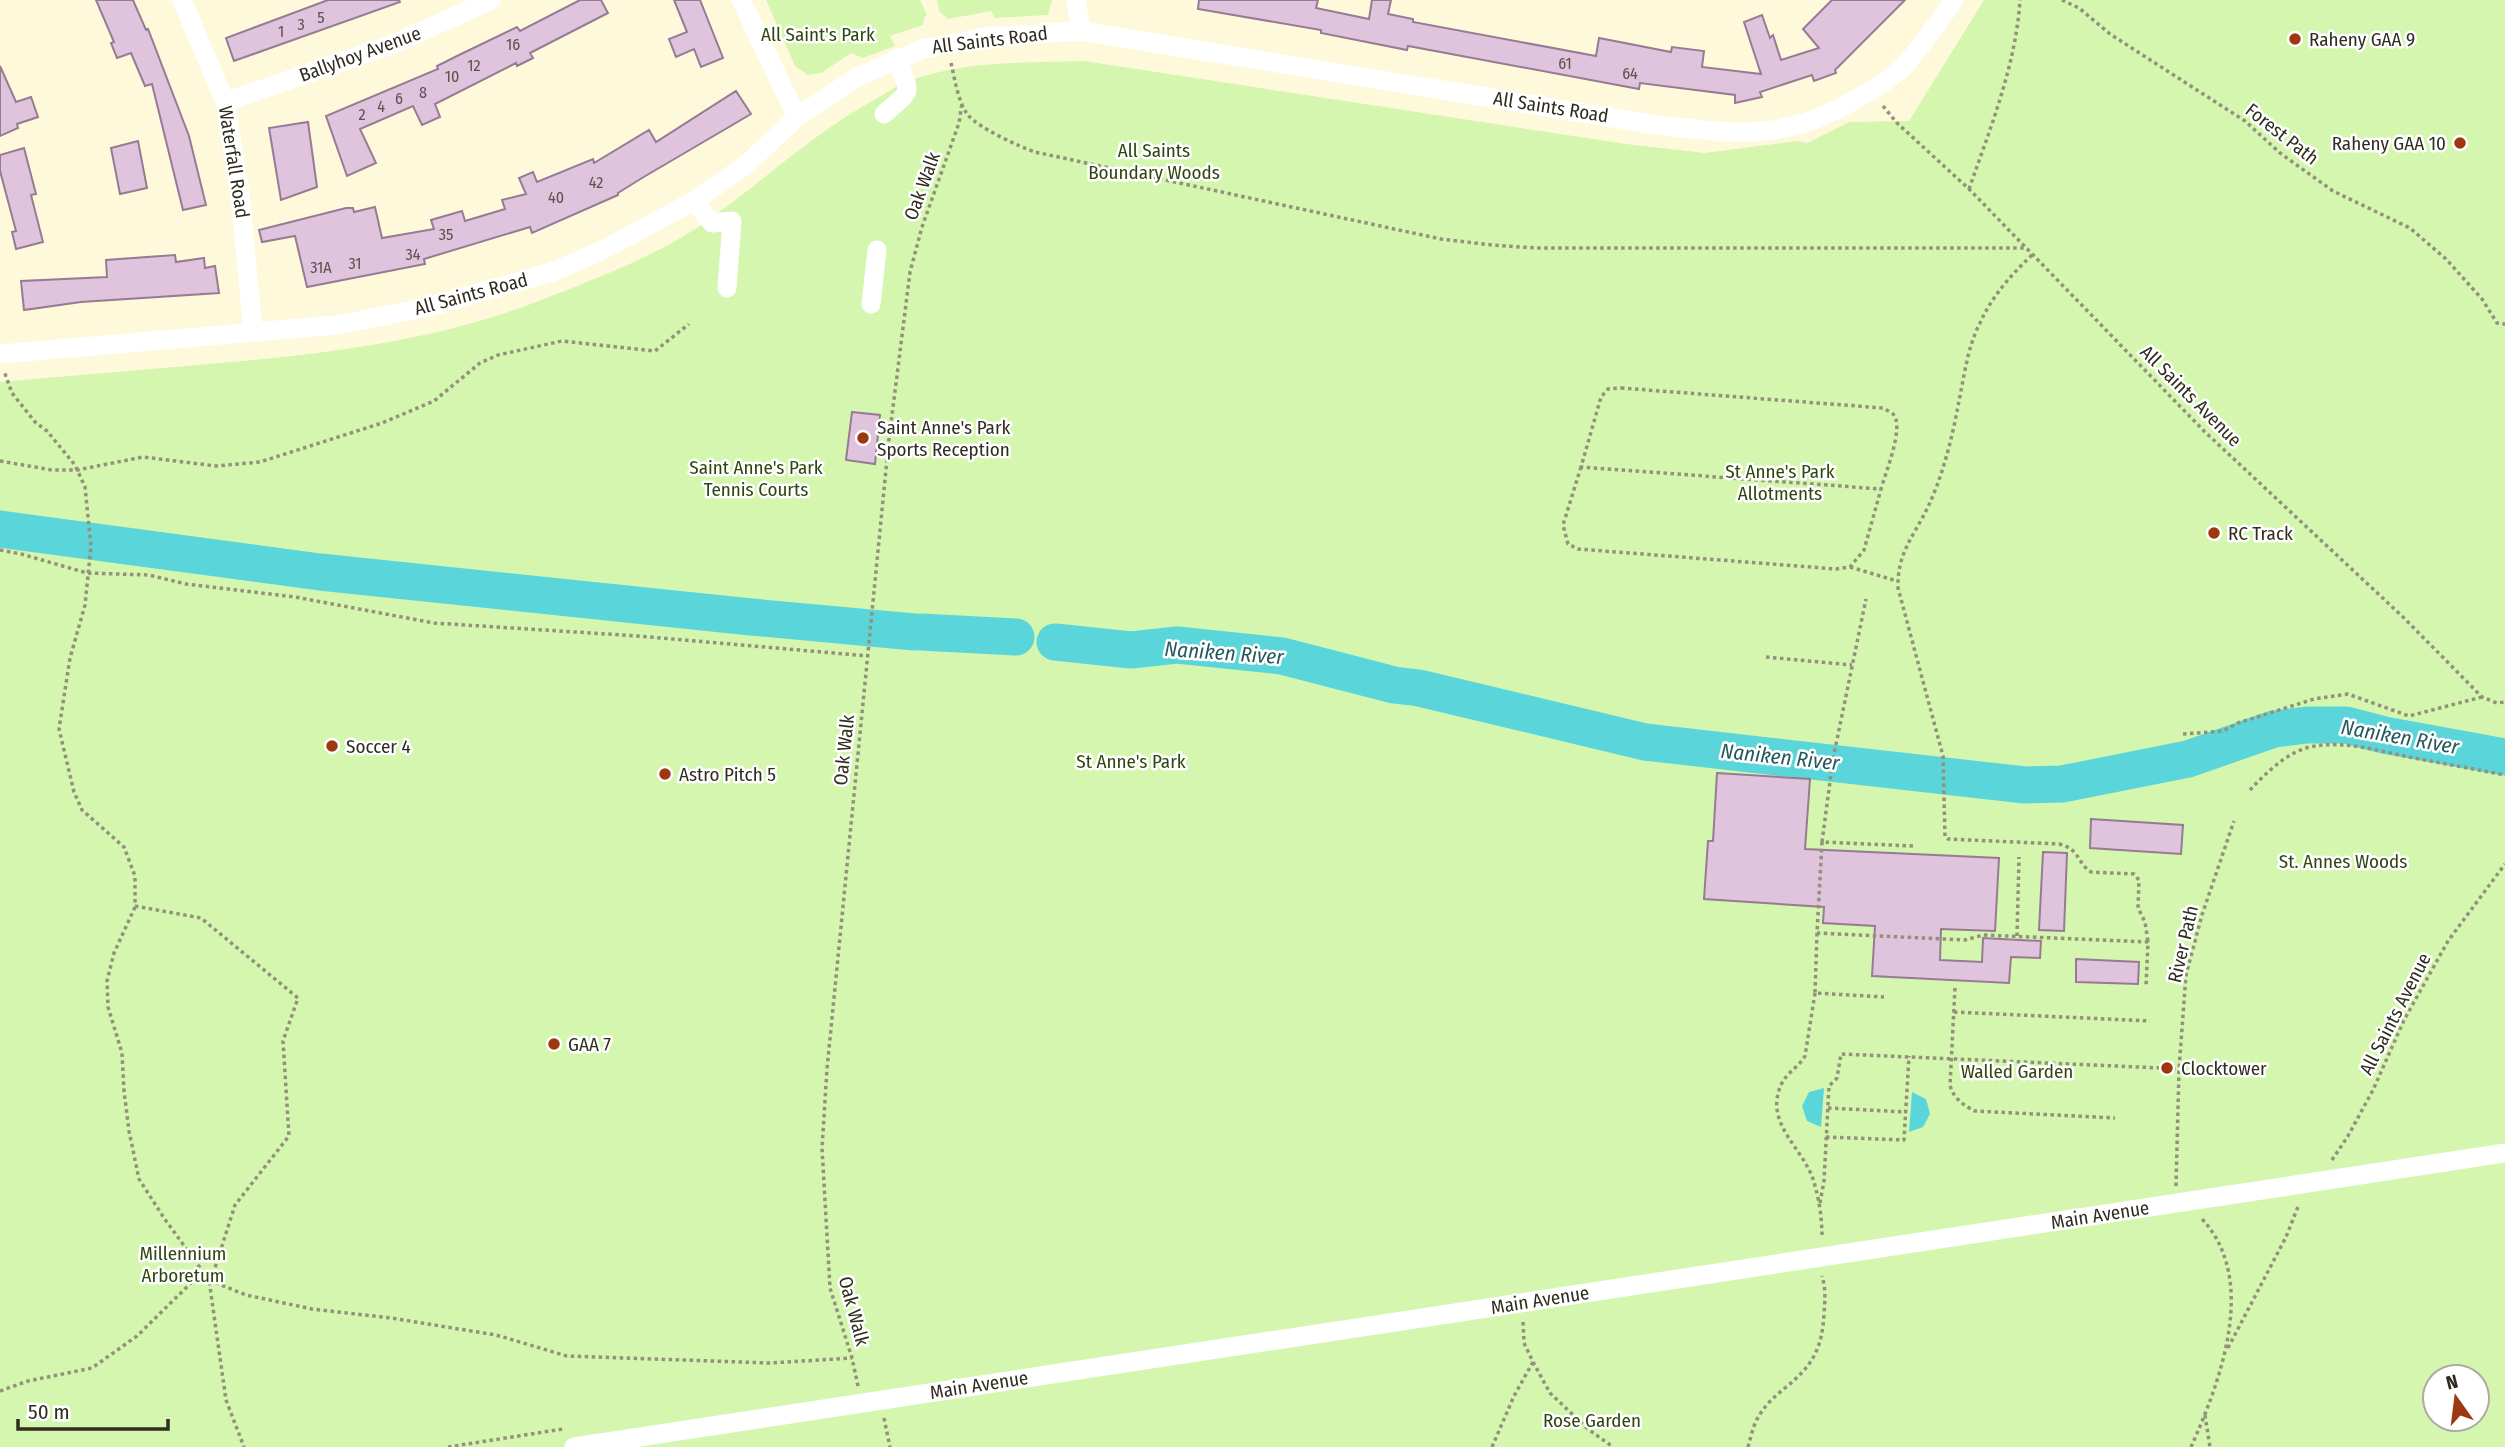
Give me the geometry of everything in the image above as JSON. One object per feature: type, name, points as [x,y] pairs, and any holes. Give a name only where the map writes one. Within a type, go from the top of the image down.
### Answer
[{"type":"street","name":"Waterfall Road","points":[[182,0],[225,102],[240,192],[253,332]]},
{"type":"street","name":"Ballyhoy Avenue","points":[[225,102],[397,43],[467,5],[491,0]]},
{"type":"street","points":[[741,0],[797,117]]},
{"type":"street","points":[[1076,0],[1081,31]]},
{"type":"street","name":"All Saints Road","points":[[1,354],[337,325],[429,307],[552,272],[599,252],[694,201],[747,164],[797,117],[859,76],[897,58],[946,44],[986,37],[1081,31],[1657,125],[1725,132],[1765,132],[1794,127],[1835,112],[1872,90],[1901,69],[1954,0]]},
{"type":"street","points":[[884,114],[900,103],[908,88],[897,58]]},
{"type":"street","points":[[694,201],[712,223],[732,221],[726,288]]},
{"type":"street","points":[[871,304],[877,250]]},
{"type":"street","name":"Main Avenue","points":[[574,1447],[2505,1153]]},
{"type":"path","points":[[1969,189],[2002,92],[2018,22],[2020,0]]},
{"type":"path","name":"Forest Path","points":[[2062,0],[2079,8],[2110,34],[2245,121],[2280,153],[2333,191],[2410,228],[2446,259],[2482,299],[2497,323],[2505,324]]},
{"type":"path","points":[[946,44],[962,103],[969,117],[1035,152],[1441,239],[1536,248],[2025,248]]},
{"type":"path","name":"All Saints Avenue","points":[[1872,90],[1897,122],[1969,189],[2204,431],[2403,617],[2482,697]]},
{"type":"path","name":"Oak Walk","points":[[861,1403],[852,1358],[830,1288],[822,1147],[827,1069],[889,439],[910,272],[922,227],[959,123],[962,103]]},
{"type":"path","points":[[2032,255],[2000,289],[1979,324],[1967,360],[1955,421],[1942,467],[1928,508],[1904,548],[1898,581],[1901,604],[1943,756],[1943,833],[1948,839],[2069,846],[2091,872],[2137,876],[2138,908],[2145,922],[2148,942],[2146,986]]},
{"type":"path","points":[[0,461],[52,470],[76,470],[143,457],[216,466],[260,462],[382,423],[435,401],[480,363],[498,355],[562,341],[655,351],[689,324]]},
{"type":"path","points":[[1,354],[12,393],[35,422],[47,431],[85,487],[92,539],[85,605],[70,658],[59,729],[74,792],[82,810],[124,847],[135,876],[135,906],[114,954],[107,981],[108,1007],[122,1054],[129,1131],[139,1179],[209,1280],[226,1399],[244,1447]]},
{"type":"path","points":[[1850,566],[1864,550],[1897,432],[1893,413],[1883,408],[1620,388],[1608,389],[1601,397],[1563,526],[1569,544],[1578,549],[1836,569],[1850,566],[1898,581]]},
{"type":"path","points":[[1581,467],[1881,489]]},
{"type":"path","points":[[0,550],[87,573],[149,575],[176,582],[295,597],[434,623],[625,635],[868,656]]},
{"type":"path","points":[[1820,1205],[1806,1165],[1788,1141],[1780,1124],[1778,1107],[1781,1085],[1805,1056],[1815,993],[1822,842],[1833,759],[1866,599]]},
{"type":"path","points":[[1766,657],[1852,665]]},
{"type":"path","points":[[2183,734],[2223,731],[2238,723],[2314,699],[2348,694],[2409,716],[2482,697],[2505,702]]},
{"type":"path","points":[[2250,790],[2263,775],[2283,760],[2305,748],[2329,745],[2358,746],[2505,775]]},
{"type":"path","name":"River Path","points":[[2178,1203],[2176,1177],[2179,1069],[2186,975],[2202,915],[2234,821]]},
{"type":"path","points":[[1822,842],[1913,846]]},
{"type":"path","points":[[2017,936],[2019,857]]},
{"type":"path","name":"All Saints Avenue","points":[[2225,1353],[2248,1314],[2286,1237],[2299,1202],[2305,1200],[2348,1136],[2373,1090],[2404,1020],[2448,942],[2505,864]]},
{"type":"path","points":[[135,906],[201,918],[298,998],[283,1041],[289,1136],[235,1205],[209,1280]]},
{"type":"path","points":[[1818,933],[1965,940],[1983,934],[2148,942]]},
{"type":"path","points":[[1955,988],[1950,1085],[1965,1106],[1975,1111],[2115,1118]]},
{"type":"path","points":[[1815,993],[1884,996]]},
{"type":"path","points":[[1954,1012],[2150,1021]]},
{"type":"path","points":[[1748,1447],[1764,1408],[1798,1378],[1818,1351],[1826,1294],[1822,1275],[1820,1205],[1829,1086],[1837,1078],[1841,1054],[2161,1068]]},
{"type":"path","points":[[1826,1137],[1902,1141],[1905,1138],[1909,1056]]},
{"type":"path","points":[[2172,1069],[2179,1069]]},
{"type":"path","points":[[1828,1108],[1906,1112]]},
{"type":"path","points":[[2178,1203],[2211,1229],[2224,1254],[2230,1284],[2230,1332],[2225,1353],[2191,1447]]},
{"type":"path","points":[[0,1391],[27,1381],[92,1368],[137,1336],[193,1281],[209,1280],[246,1294],[299,1306],[496,1335],[568,1356],[770,1363],[852,1358]]},
{"type":"path","points":[[1522,1303],[1524,1343],[1550,1394],[1588,1429],[1613,1447]]},
{"type":"path","points":[[1492,1447],[1514,1396],[1533,1362]]},
{"type":"path","points":[[882,1400],[890,1447]]},
{"type":"path","points":[[2205,1414],[2210,1447]]},
{"type":"green space","name":"All Saint's Park","points":[[766,0],[920,0],[927,15],[923,25],[890,36],[895,46],[863,58],[851,53],[821,73],[808,75],[795,66]]},
{"type":"green space","points":[[937,0],[1052,0],[1048,15],[995,18],[991,11],[948,19],[939,11]]},
{"type":"green space","name":"St Anne's Park","points":[[1984,0],[2505,0],[2505,1447],[0,1447],[0,382],[329,351],[417,337],[502,314],[609,273],[672,243],[711,218],[812,140],[898,86],[928,75],[972,66],[1084,61],[1626,144],[1705,153],[1797,141],[1807,143],[1849,122],[1909,121]]},
{"type":"water","points":[[1824,1088],[1821,1127],[1807,1121],[1802,1106],[1809,1092]]},
{"type":"water","points":[[1912,1092],[1926,1099],[1930,1114],[1923,1127],[1909,1132]]},
{"type":"building","points":[[96,0],[133,0],[146,30],[148,29],[189,136],[206,205],[183,210],[152,84],[145,86],[131,53],[117,58],[111,43],[114,42]]},
{"type":"building","points":[[328,0],[400,2],[234,61],[226,38]]},
{"type":"building","points":[[580,0],[601,0],[608,13],[530,53],[533,58],[517,66],[516,63],[435,104],[440,117],[422,125],[413,106],[360,129],[376,163],[347,176],[326,116],[438,69],[437,66],[457,56],[517,27],[520,31]]},
{"type":"building","points":[[674,0],[700,0],[723,58],[701,67],[694,49],[676,57],[669,39],[687,32]]},
{"type":"building","points":[[1199,0],[1318,0],[1316,8],[1369,19],[1372,0],[1391,0],[1388,14],[1413,19],[1413,22],[1596,56],[1599,38],[1671,52],[1672,47],[1704,51],[1702,67],[1761,74],[1744,22],[1762,15],[1770,38],[1773,35],[1781,60],[1819,48],[1803,29],[1832,0],[1905,0],[1835,70],[1836,73],[1814,81],[1812,75],[1760,92],[1762,97],[1735,103],[1735,95],[1640,83],[1639,89],[1408,46],[1407,50],[1321,33],[1321,30],[1198,9]]},
{"type":"building","points":[[0,66],[16,102],[31,97],[38,117],[17,124],[18,128],[0,136]]},
{"type":"building","points":[[736,91],[751,114],[618,195],[532,233],[530,227],[424,259],[425,264],[307,287],[295,236],[262,242],[259,230],[346,208],[353,208],[354,212],[375,207],[382,238],[434,229],[431,220],[462,211],[465,221],[505,209],[502,200],[526,194],[519,178],[533,172],[537,182],[593,159],[594,163],[649,130],[656,142]]},
{"type":"building","points":[[308,122],[317,187],[281,200],[269,128]]},
{"type":"building","points":[[138,141],[147,188],[120,194],[111,148]]},
{"type":"building","points":[[24,148],[36,194],[31,195],[43,242],[16,249],[12,232],[16,231],[0,171],[0,155]]},
{"type":"building","points":[[175,255],[176,262],[204,258],[205,268],[215,266],[219,293],[81,302],[24,310],[21,281],[107,277],[106,260]]},
{"type":"building","name":"Saint Anne's Park Sports Reception","points":[[852,412],[880,415],[875,464],[846,460]]},
{"type":"building","points":[[1717,773],[1810,779],[1805,849],[1999,858],[1995,931],[1941,929],[1940,960],[1982,962],[1983,938],[2041,941],[2040,958],[2011,957],[2009,983],[1872,976],[1875,926],[1823,923],[1824,907],[1704,899],[1708,841],[1713,841]]},
{"type":"building","points":[[2091,819],[2183,825],[2181,854],[2090,848]]},
{"type":"building","points":[[2043,852],[2067,853],[2064,931],[2039,930]]},
{"type":"building","points":[[2076,959],[2139,962],[2138,984],[2076,982]]},
{"type":"waterway","points":[[0,529],[320,572],[914,632]]},
{"type":"waterway","points":[[921,632],[1016,637]]},
{"type":"waterway","name":"Naniken River","points":[[1055,642],[1131,650],[1177,645],[1282,656],[1394,685],[1419,688],[1645,742],[2025,785],[2062,784],[2188,759],[2274,729],[2307,725],[2346,725],[2384,735],[2505,757]]},
{"type":"place","name":"Raheny GAA 9","points":[[2295,39]]},
{"type":"place","name":"Raheny GAA 10","points":[[2460,143]]},
{"type":"place","name":"Saint Anne's Park Sports Reception","points":[[863,438]]},
{"type":"place","name":"RC Track","points":[[2214,533]]},
{"type":"place","name":"Soccer 4","points":[[332,746]]},
{"type":"place","name":"Astro Pitch 5","points":[[665,774]]},
{"type":"place","name":"GAA 7","points":[[554,1044]]},
{"type":"place","name":"Clocktower","points":[[2167,1068]]},
{"type":"park label","name":"All Saints Boundary Woods","points":[[1154,161]]},
{"type":"park label","name":"Saint Anne's Park Tennis Courts","points":[[756,478]]},
{"type":"park label","name":"St Anne's Park Allotments","points":[[1780,482]]},
{"type":"park label","name":"St. Annes Woods","points":[[2343,861]]},
{"type":"park label","name":"Walled Garden","points":[[2017,1071]]},
{"type":"park label","name":"Millennium Arboretum","points":[[183,1264]]},
{"type":"park label","name":"Rose Garden","points":[[1592,1420]]}]
